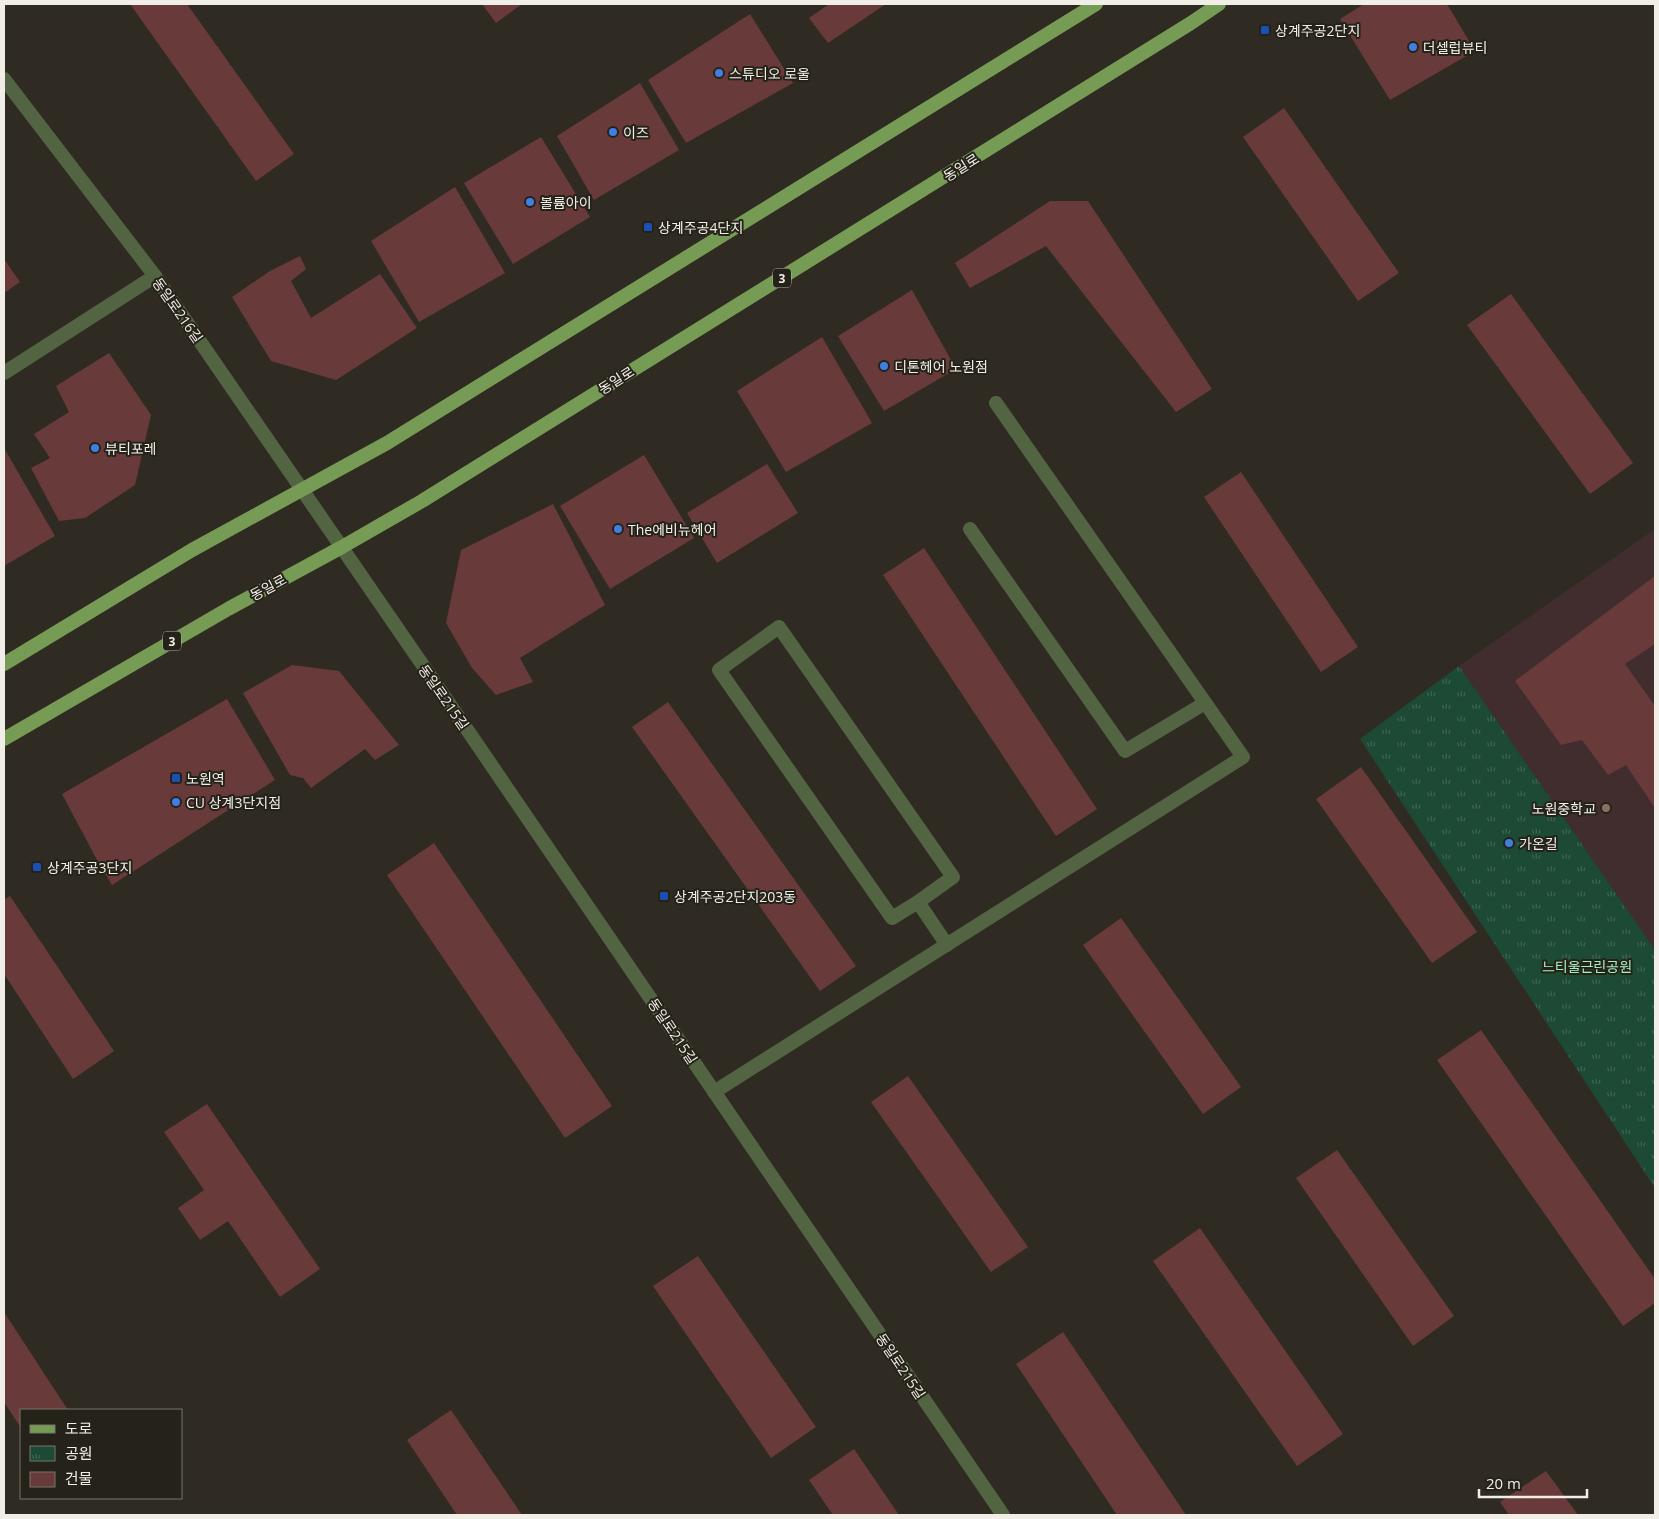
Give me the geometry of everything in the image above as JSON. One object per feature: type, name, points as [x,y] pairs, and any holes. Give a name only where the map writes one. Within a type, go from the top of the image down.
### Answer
[{"type":"main road","points":[[4,664],[192,550],[303,491],[395,438],[1096,4]]},
{"type":"main road","name":"동일로","points":[[4,740],[228,609],[342,547],[439,490],[1183,29],[1219,4]]},
{"type":"street","name":"동일로216길","points":[[4,79],[154,276],[342,547]]},
{"type":"street","points":[[4,373],[154,276]]},
{"type":"street","points":[[714,1092],[1243,757],[996,403]]},
{"type":"street","points":[[970,529],[1125,751],[1205,703]]},
{"type":"street","name":"동일로215길","points":[[342,547],[1003,1515]]},
{"type":"street","points":[[779,627],[953,877],[918,902],[892,918],[719,670],[779,627]]},
{"type":"street","points":[[918,902],[947,945]]},
{"type":"shaded area","name":"노원중학교","points":[[1655,529],[1655,950],[1459,666]]},
{"type":"green space","name":"느티울근린공원","points":[[1459,666],[1655,950],[1655,1188],[1360,739]]},
{"type":"building","points":[[130,4],[187,4],[294,154],[256,181]]},
{"type":"building","points":[[482,4],[522,4],[496,23]]},
{"type":"building","points":[[829,4],[886,4],[828,43],[809,18]]},
{"type":"building","points":[[1364,4],[1447,4],[1475,51],[1390,100],[1340,19]]},
{"type":"building","points":[[750,14],[793,83],[686,143],[648,80]]},
{"type":"building","points":[[640,83],[679,150],[594,200],[557,136]]},
{"type":"building","points":[[1284,108],[1399,273],[1358,301],[1243,137]]},
{"type":"building","points":[[541,137],[590,217],[513,264],[464,183]]},
{"type":"building","points":[[455,187],[505,273],[419,322],[371,241]]},
{"type":"building","points":[[1050,201],[1088,201],[1212,389],[1176,412],[1046,246],[970,288],[955,263]]},
{"type":"building","points":[[300,256],[306,269],[291,281],[311,318],[380,274],[417,328],[336,380],[271,361],[232,297],[270,271]]},
{"type":"building","points":[[4,259],[20,282],[4,293]]},
{"type":"building","points":[[912,290],[956,369],[884,411],[838,336]]},
{"type":"building","points":[[1511,294],[1633,463],[1590,494],[1467,325]]},
{"type":"building","points":[[822,337],[872,423],[786,472],[737,391]]},
{"type":"building","points":[[109,353],[151,415],[135,485],[85,518],[59,521],[31,468],[50,458],[34,434],[69,412],[56,386]]},
{"type":"building","points":[[4,448],[55,536],[4,566]]},
{"type":"building","points":[[644,455],[694,538],[610,589],[560,506]]},
{"type":"building","points":[[767,464],[798,513],[717,563],[687,513]]},
{"type":"building","points":[[1241,472],[1358,647],[1321,672],[1204,497]]},
{"type":"building","points":[[553,504],[605,605],[520,658],[533,682],[496,695],[472,668],[446,623],[461,550]]},
{"type":"building","points":[[924,548],[1097,809],[1056,836],[883,575]]},
{"type":"building","points":[[1655,576],[1655,644],[1625,664],[1655,706],[1655,808],[1626,765],[1608,775],[1582,740],[1561,745],[1515,681]]},
{"type":"building","points":[[292,665],[339,671],[399,745],[375,760],[365,749],[311,788],[303,778],[290,775],[243,693]]},
{"type":"building","points":[[227,699],[275,780],[112,885],[62,794]]},
{"type":"building","points":[[668,702],[856,966],[820,991],[632,727]]},
{"type":"building","points":[[1361,767],[1477,932],[1432,963],[1316,799]]},
{"type":"building","points":[[434,843],[612,1106],[565,1138],[387,875]]},
{"type":"building","points":[[10,896],[114,1051],[73,1079],[4,974],[4,900]]},
{"type":"building","points":[[1121,918],[1241,1087],[1203,1114],[1083,945]]},
{"type":"building","points":[[1481,1030],[1655,1279],[1655,1303],[1623,1326],[1437,1060]]},
{"type":"building","points":[[908,1076],[1028,1247],[991,1272],[871,1102]]},
{"type":"building","points":[[207,1104],[320,1269],[280,1297],[228,1221],[200,1240],[178,1208],[204,1190],[164,1132]]},
{"type":"building","points":[[1337,1150],[1454,1316],[1413,1346],[1296,1178]]},
{"type":"building","points":[[1200,1228],[1343,1434],[1297,1466],[1153,1261]]},
{"type":"building","points":[[698,1256],[816,1427],[771,1458],[653,1286]]},
{"type":"building","points":[[4,1312],[67,1409],[20,1409],[20,1426],[4,1402]]},
{"type":"building","points":[[1063,1332],[1186,1515],[1117,1515],[1016,1364]]},
{"type":"building","points":[[451,1410],[522,1515],[457,1515],[407,1440]]},
{"type":"building","points":[[854,1449],[899,1515],[833,1515],[809,1480]]},
{"type":"building","points":[[1546,1471],[1578,1515],[1509,1515],[1500,1502]]},
{"type":"place","name":"상계주공2단지","points":[[1265,30]]},
{"type":"place","name":"더셀럽뷰티","points":[[1413,47]]},
{"type":"place","name":"스튜디오 로울","points":[[719,73]]},
{"type":"place","name":"이즈","points":[[613,132]]},
{"type":"place","name":"볼륨아이","points":[[530,202]]},
{"type":"place","name":"상계주공4단지","points":[[648,227]]},
{"type":"place","name":"디톤헤어 노원점","points":[[884,366]]},
{"type":"place","name":"뷰티포레","points":[[95,448]]},
{"type":"place","name":"The에비뉴헤어","points":[[618,529]]},
{"type":"place","name":"노원역","points":[[176,778]]},
{"type":"place","name":"CU 상계3단지점","points":[[176,802]]},
{"type":"place","name":"노원중학교","points":[[1606,808]]},
{"type":"place","name":"가온길","points":[[1509,843]]},
{"type":"place","name":"상계주공3단지","points":[[37,867]]},
{"type":"place","name":"상계주공2단지203동","points":[[664,896]]}]
